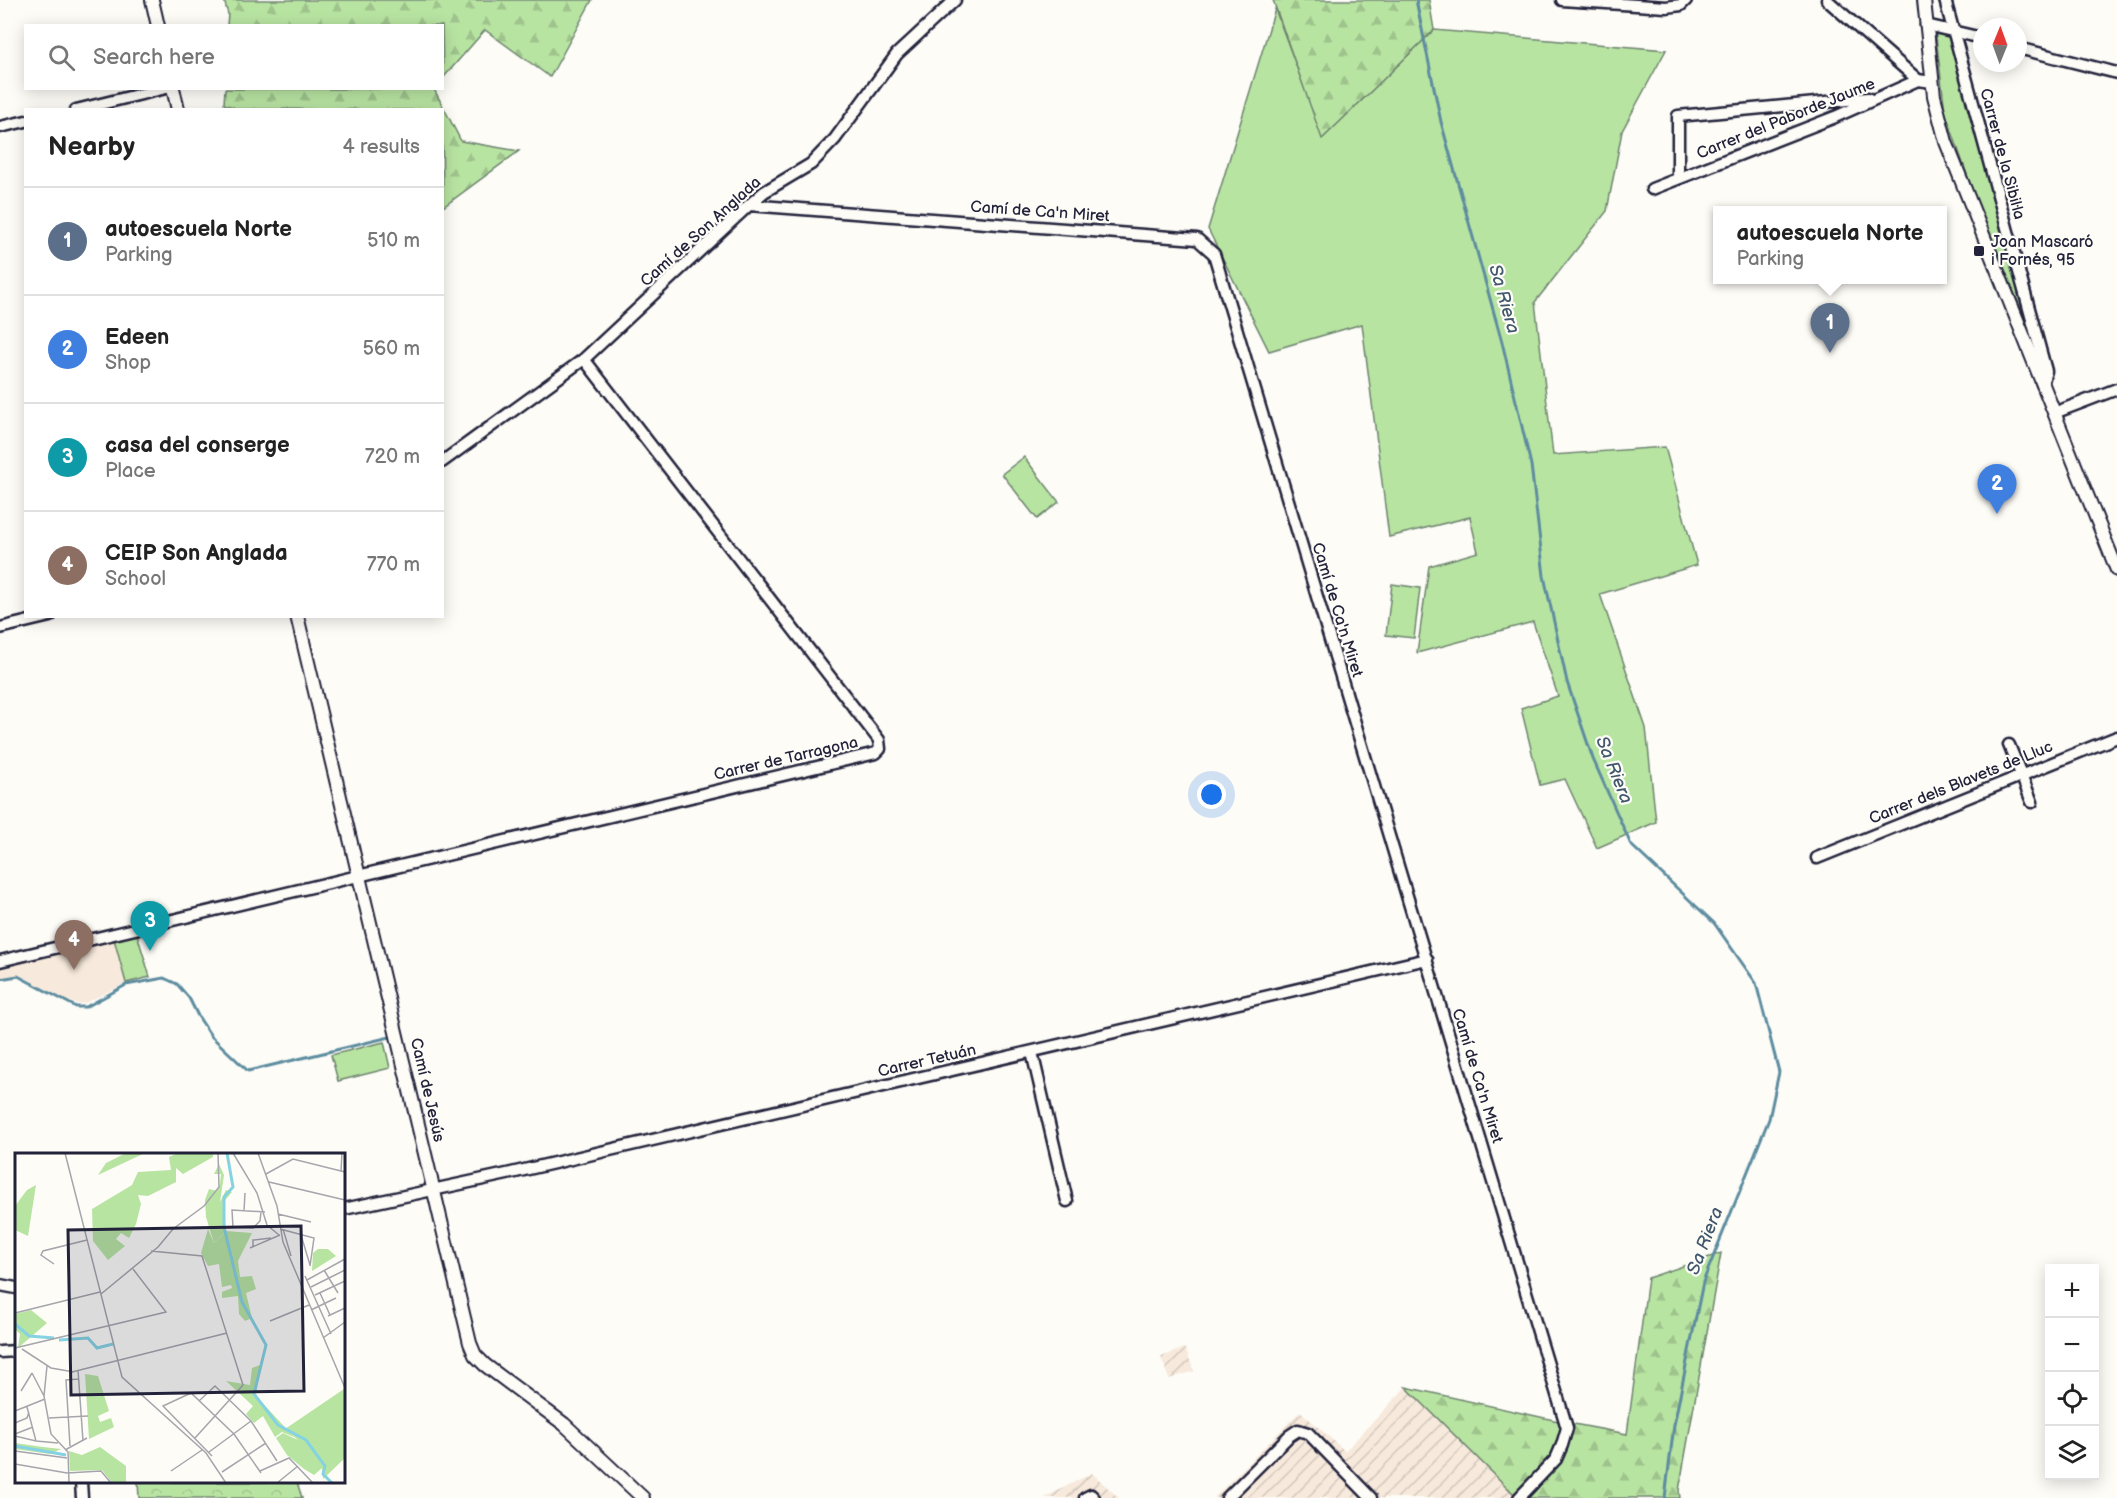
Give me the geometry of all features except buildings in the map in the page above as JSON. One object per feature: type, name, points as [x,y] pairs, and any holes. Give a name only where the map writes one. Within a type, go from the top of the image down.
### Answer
[{"type":"street","points":[[152,0],[158,24]]},
{"type":"street","name":"Camí de Son Anglada","points":[[444,461],[584,359],[764,192],[811,164],[835,139],[897,54],[955,0]]},
{"type":"street","points":[[1562,0],[1681,5],[1686,0]]},
{"type":"street","points":[[1827,0],[1918,80],[1932,82]]},
{"type":"street","points":[[1924,0],[1934,96],[1946,142],[2117,570]]},
{"type":"street","name":"Carrer de la Sibil·la","points":[[1945,0],[2046,371],[2042,384]]},
{"type":"street","points":[[1926,25],[1973,36]]},
{"type":"street","points":[[2027,51],[2116,76]]},
{"type":"street","name":"Carrer del Paborde Jaume","points":[[1653,189],[1835,117],[1918,80]]},
{"type":"street","points":[[84,108],[158,90]]},
{"type":"street","points":[[173,90],[178,108]]},
{"type":"street","points":[[1678,179],[1678,116],[1877,98]]},
{"type":"street","points":[[0,127],[24,121]]},
{"type":"street","name":"Camí de Ca'n Miret","points":[[749,205],[1197,239],[1214,254],[1567,1428],[1556,1459],[1519,1498]]},
{"type":"street","name":"Carrer de Tarragona","points":[[360,876],[876,753],[880,748],[879,740],[584,359]]},
{"type":"street","points":[[2054,413],[2117,389]]},
{"type":"street","points":[[0,628],[42,618]]},
{"type":"street","name":"Camí de Jesús","points":[[297,618],[470,1343],[476,1355],[485,1365],[564,1424],[643,1498]]},
{"type":"street","name":"Carrer dels Blavets de Lluc","points":[[1817,858],[2117,737]]},
{"type":"street","points":[[2009,745],[2032,802]]},
{"type":"street","points":[[0,961],[360,876]]},
{"type":"street","name":"Carrer Tetuán","points":[[345,1209],[1427,959]]},
{"type":"street","points":[[1032,1052],[1067,1201]]},
{"type":"street","points":[[0,1285],[15,1287]]},
{"type":"street","points":[[1227,1498],[1289,1436],[1298,1430],[1308,1433],[1371,1498]]},
{"type":"street","points":[[81,1483],[82,1498]]},
{"type":"shaded area","points":[[137,934],[150,977],[126,983],[85,1003],[67,1001],[20,975],[0,978],[0,965]]},
{"type":"shaded area","points":[[1185,1348],[1194,1371],[1169,1379],[1161,1357]]},
{"type":"shaded area","points":[[1406,1387],[1518,1498],[1214,1498],[1300,1411],[1345,1451]]},
{"type":"shaded area","points":[[1092,1473],[1119,1498],[1044,1498]]},
{"type":"green space","points":[[224,0],[592,0],[550,77],[485,30],[444,77],[444,24],[227,24],[228,14]]},
{"type":"green space","points":[[1273,0],[1429,0],[1434,30],[1322,139]]},
{"type":"green space","points":[[1275,9],[1323,138],[1434,30],[1666,50],[1622,131],[1607,211],[1535,302],[1553,455],[1665,447],[1697,565],[1600,594],[1646,728],[1656,822],[1597,848],[1565,779],[1540,785],[1521,708],[1558,696],[1533,622],[1417,653],[1429,566],[1478,552],[1470,517],[1389,537],[1362,324],[1269,351],[1208,229]]},
{"type":"green space","points":[[1935,29],[1951,33],[2035,343],[1974,195],[1945,111]]},
{"type":"green space","points":[[225,90],[435,90],[444,108],[235,108],[224,104]]},
{"type":"green space","points":[[444,108],[461,141],[519,151],[444,206]]},
{"type":"green space","points":[[1024,457],[1059,502],[1037,519],[1002,474]]},
{"type":"green space","points":[[1392,584],[1420,588],[1414,638],[1386,635]]},
{"type":"green space","points":[[137,934],[150,977],[126,983],[114,939]]},
{"type":"green space","points":[[384,1042],[390,1068],[338,1081],[331,1055]]},
{"type":"green space","points":[[1721,1253],[1679,1490],[1680,1498],[1518,1498],[1406,1387],[1627,1434],[1648,1278]]},
{"type":"green space","points":[[138,1483],[297,1483],[302,1498],[139,1498]]},
{"type":"waterway","name":"Sa Riera","points":[[1416,0],[1441,122],[1502,342],[1531,465],[1544,576],[1567,682],[1593,759],[1631,845],[1714,923],[1756,983],[1779,1072],[1769,1119],[1703,1282],[1674,1425],[1665,1498]]},
{"type":"waterway","points":[[0,979],[18,976],[76,1007],[86,1007],[126,985],[164,978],[177,984],[189,998],[211,1036],[248,1071],[390,1037]]},
{"type":"place","name":"Joan Mascaró i Fornés, 95","points":[[1979,251]]},
{"type":"place","name":"autoescuela Norte","points":[[1830,353]]},
{"type":"place","name":"Edeen","points":[[1997,514]]},
{"type":"place","name":"casa del conserge","points":[[150,951]]},
{"type":"place","name":"CEIP Son Anglada","points":[[74,970]]}]
